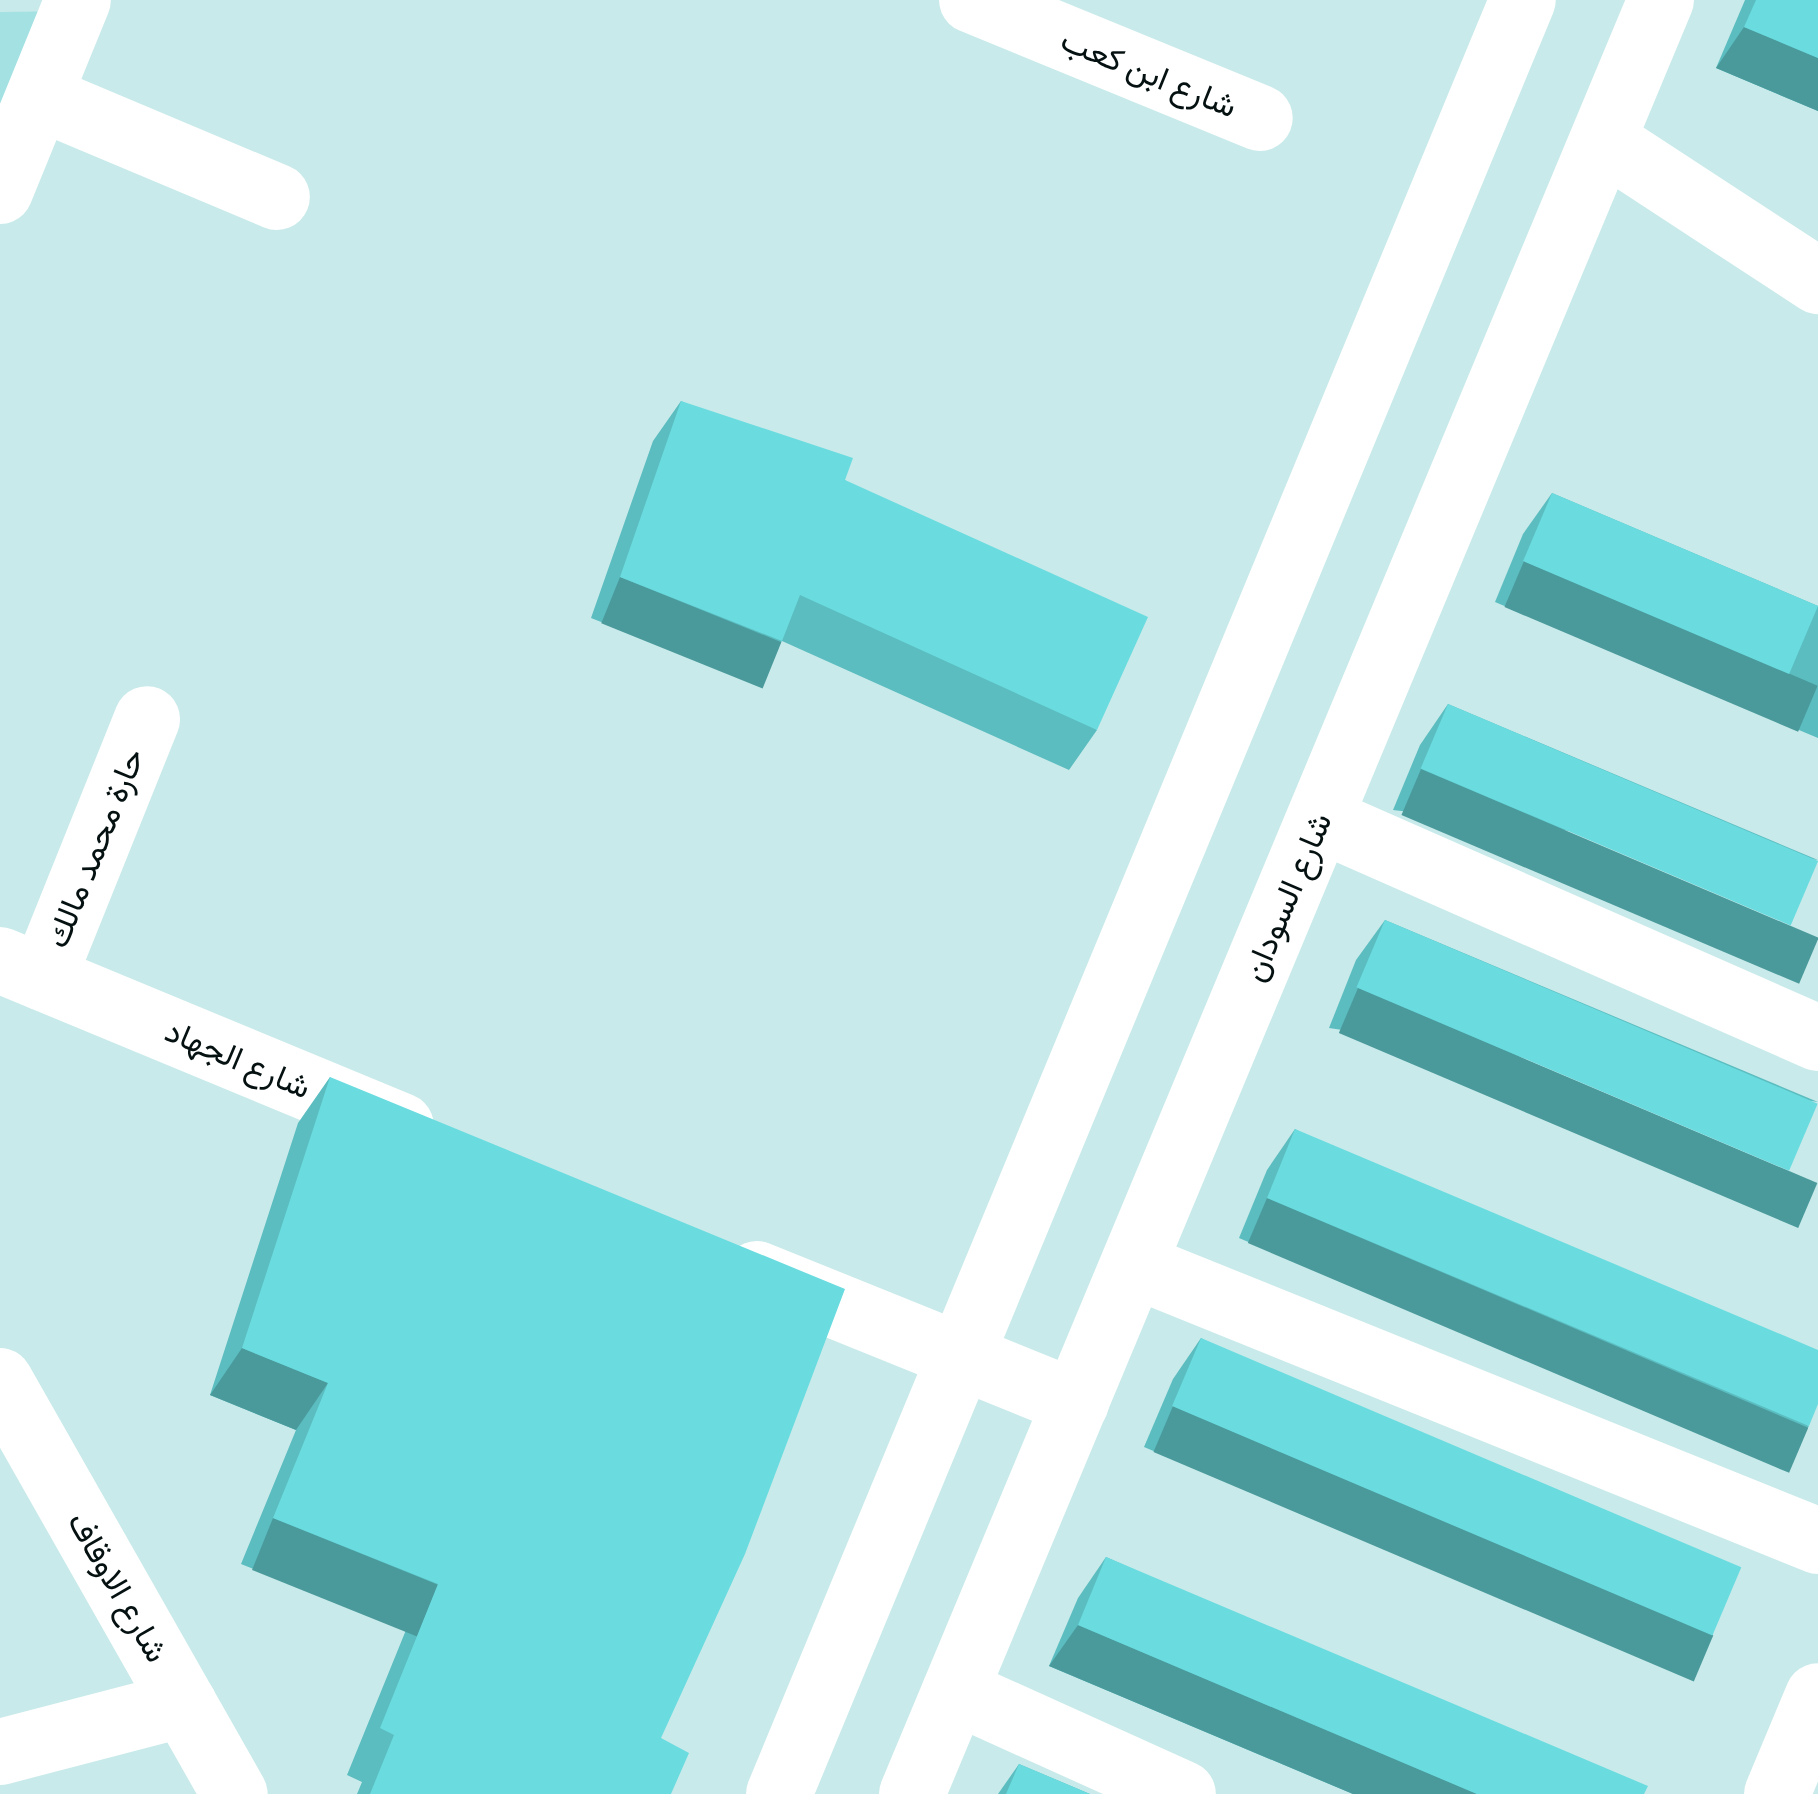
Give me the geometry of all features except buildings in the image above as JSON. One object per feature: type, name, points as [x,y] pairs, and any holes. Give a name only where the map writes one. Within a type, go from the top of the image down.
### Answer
[{"type":"street","points":[[0,191],[78,0]]},
{"type":"street","name":"شارع ابن كعب","points":[[971,0],[1260,118]]},
{"type":"street","points":[[778,1794],[1523,0]]},
{"type":"street","name":"شارع السودان","points":[[912,1794],[1661,0]]},
{"type":"street","points":[[38,97],[277,196]]},
{"type":"street","points":[[1604,141],[1818,280]]},
{"type":"street","name":"حارة محمد مالك","points":[[22,969],[147,719]]},
{"type":"street","points":[[1320,819],[1818,1038]]},
{"type":"street","name":"شارع الجهاد","points":[[22,969],[459,1150]]},
{"type":"street","points":[[700,1250],[1076,1403]]},
{"type":"street","points":[[1134,1264],[1818,1541]]},
{"type":"street","name":"شارع الاوقاف","points":[[0,1381],[235,1794]]},
{"type":"street","points":[[955,1691],[1183,1794]]},
{"type":"street","points":[[1777,1794],[1818,1696]]},
{"type":"street","points":[[0,1752],[184,1704]]},
{"type":"shaded area","points":[[74,11],[0,191],[0,12]]}]
